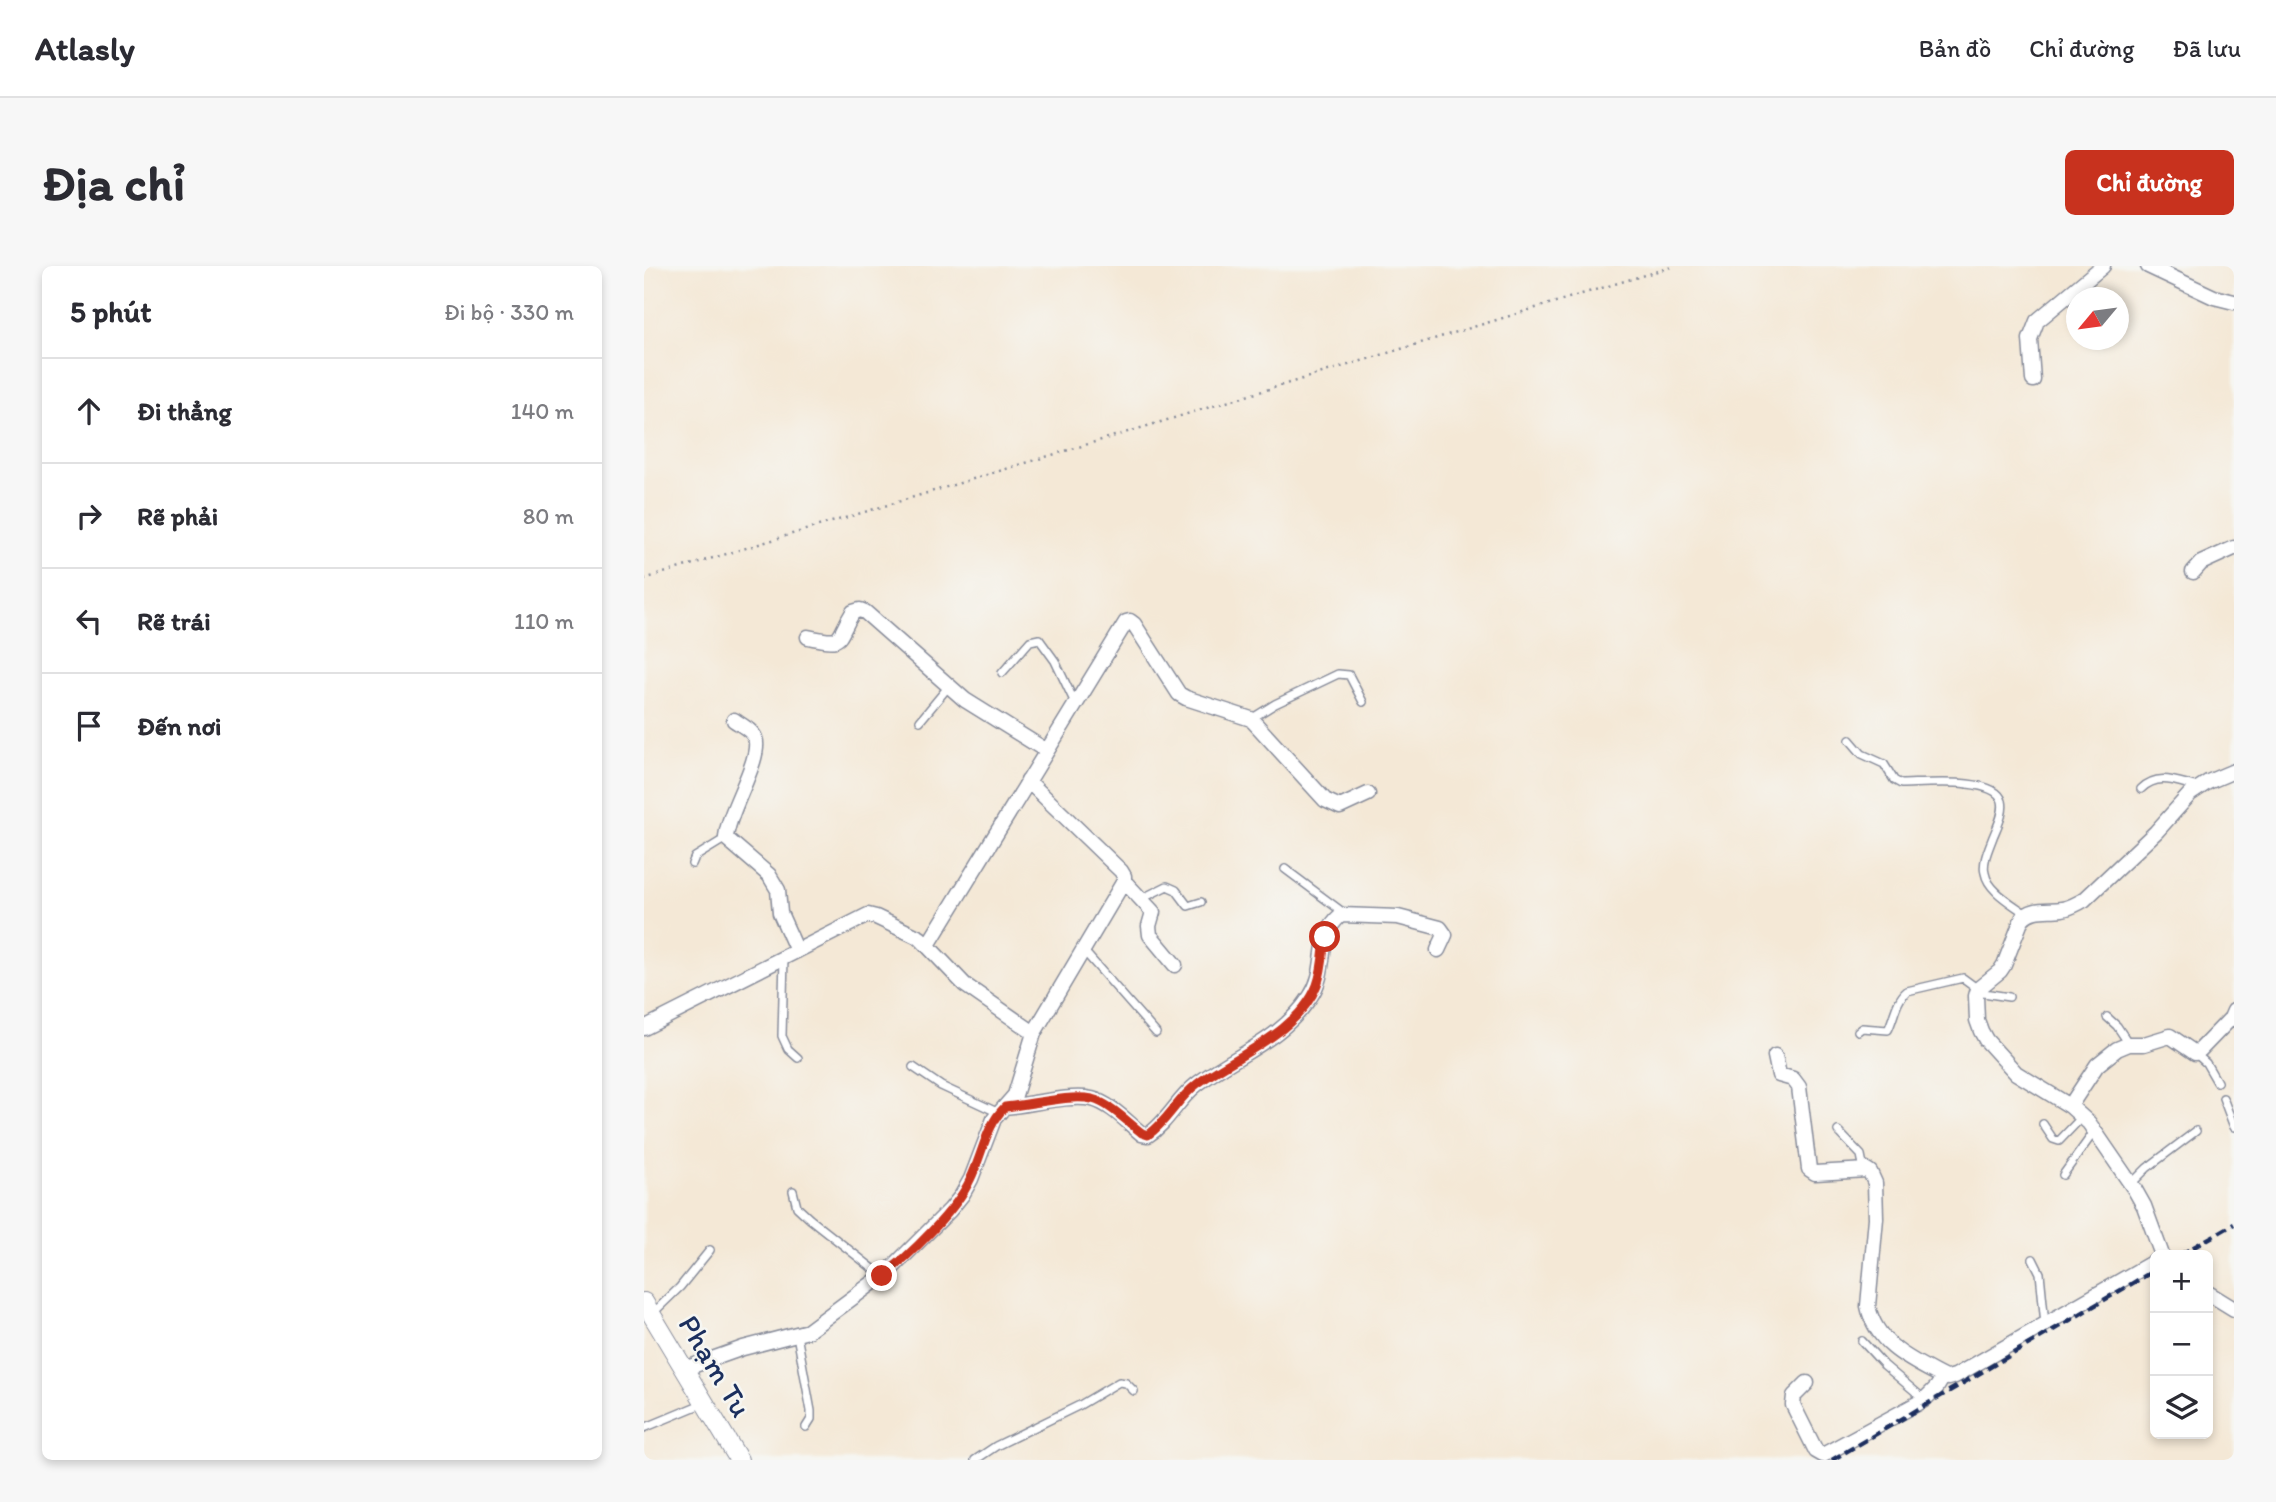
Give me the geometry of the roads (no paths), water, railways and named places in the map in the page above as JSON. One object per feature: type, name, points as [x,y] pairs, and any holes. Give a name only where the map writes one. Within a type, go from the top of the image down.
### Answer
[{"type":"street","points":[[2033,380],[2030,339],[2037,321],[2103,266]]},
{"type":"street","points":[[2148,266],[2214,297],[2234,302]]},
{"type":"street","points":[[2193,572],[2201,563],[2234,548]]},
{"type":"street","points":[[808,636],[831,642],[837,640],[842,636],[853,612],[865,612],[982,712],[1046,751]]},
{"type":"street","points":[[928,945],[1126,622],[1135,624],[1179,694],[1251,719],[1325,800],[1340,807],[1368,794]]},
{"type":"street","points":[[734,720],[750,731],[756,743],[750,770],[734,807],[726,838],[775,882],[791,954]]},
{"type":"street","points":[[2160,1250],[2144,1206],[2083,1117],[2070,1106],[2023,1079],[1986,1040],[1977,1020],[1977,990],[2000,971],[2026,914],[2064,909],[2084,900],[2156,832],[2190,794],[2234,771]]},
{"type":"street","points":[[684,1369],[743,1348],[797,1335],[817,1325],[904,1258],[962,1195],[1002,1110],[1015,1095],[1034,1034],[1125,876],[1028,781]]},
{"type":"street","points":[[1124,881],[1153,912],[1149,926],[1150,935],[1175,965]]},
{"type":"street","points":[[1002,1110],[1074,1098],[1093,1099],[1110,1108],[1145,1135],[1152,1132],[1193,1088],[1260,1046],[1302,1009],[1316,988],[1322,970],[1327,931],[1337,918],[1345,913],[1398,917],[1440,928],[1445,935],[1438,950]]},
{"type":"street","points":[[644,1028],[867,915],[876,916],[919,938],[965,985],[1034,1034]]},
{"type":"street","points":[[2070,1106],[2097,1065],[2117,1049],[2171,1036],[2194,1053],[2233,1015]]},
{"type":"street","points":[[1775,1056],[1779,1075],[1793,1079],[1799,1087],[1809,1169],[1815,1173],[1864,1170],[1870,1172],[1875,1183],[1876,1218],[1868,1306],[1877,1332],[1906,1357],[1943,1377],[1955,1376],[2150,1264]]},
{"type":"street","points":[[2213,1296],[2234,1309]]},
{"type":"street","name":"Phạm Tu","points":[[648,1308],[739,1460]]},
{"type":"street","points":[[1807,1382],[1794,1396],[1793,1405],[1816,1451],[1823,1455],[1924,1400],[1943,1377]]},
{"type":"lane","points":[[1002,673],[1030,641],[1039,639],[1055,661],[1076,704]]},
{"type":"lane","points":[[1251,719],[1275,704],[1338,674],[1349,675],[1363,702]]},
{"type":"lane","points":[[920,721],[949,686]]},
{"type":"lane","points":[[1850,740],[1862,754],[1884,764],[1901,784],[1983,785],[1998,794],[2003,802],[2001,815],[1985,860],[1984,872],[1999,893],[2026,914]]},
{"type":"lane","points":[[2141,789],[2148,782],[2161,779],[2199,787]]},
{"type":"lane","points":[[692,864],[695,857],[726,838]]},
{"type":"lane","points":[[1285,869],[1345,913]]},
{"type":"lane","points":[[1141,899],[1167,886],[1176,890],[1188,906],[1200,902]]},
{"type":"lane","points":[[1083,950],[1156,1033]]},
{"type":"lane","points":[[791,954],[782,1036],[788,1049],[798,1058]]},
{"type":"lane","points":[[1858,1031],[1862,1028],[1888,1030],[1899,1002],[1907,991],[1963,978],[1968,979],[1977,990],[2009,997]]},
{"type":"lane","points":[[2106,1017],[2117,1026],[2129,1044]]},
{"type":"lane","points":[[2194,1053],[2206,1063],[2217,1082]]},
{"type":"lane","points":[[913,1067],[941,1086],[1002,1110]]},
{"type":"lane","points":[[2223,1098],[2234,1126]]},
{"type":"lane","points":[[2043,1124],[2053,1139],[2059,1141],[2083,1117]]},
{"type":"lane","points":[[1838,1131],[1861,1156],[1864,1170]]},
{"type":"lane","points":[[2131,1184],[2147,1168],[2196,1131]]},
{"type":"lane","points":[[2063,1175],[2094,1132]]},
{"type":"lane","points":[[793,1191],[797,1208],[882,1276]]},
{"type":"lane","points":[[648,1308],[680,1287],[710,1250]]},
{"type":"lane","points":[[2034,1259],[2040,1273],[2045,1324]]},
{"type":"lane","points":[[797,1335],[811,1411],[811,1419],[806,1427]]},
{"type":"lane","points":[[1862,1341],[1884,1366],[1924,1400]]},
{"type":"lane","points":[[975,1460],[996,1446],[1080,1405],[1119,1382],[1126,1383],[1134,1391]]},
{"type":"lane","points":[[644,1427],[705,1403]]},
{"type":"railway","points":[[2189,1250],[2234,1224]]},
{"type":"railway","points":[[1832,1460],[2150,1273]]}]
